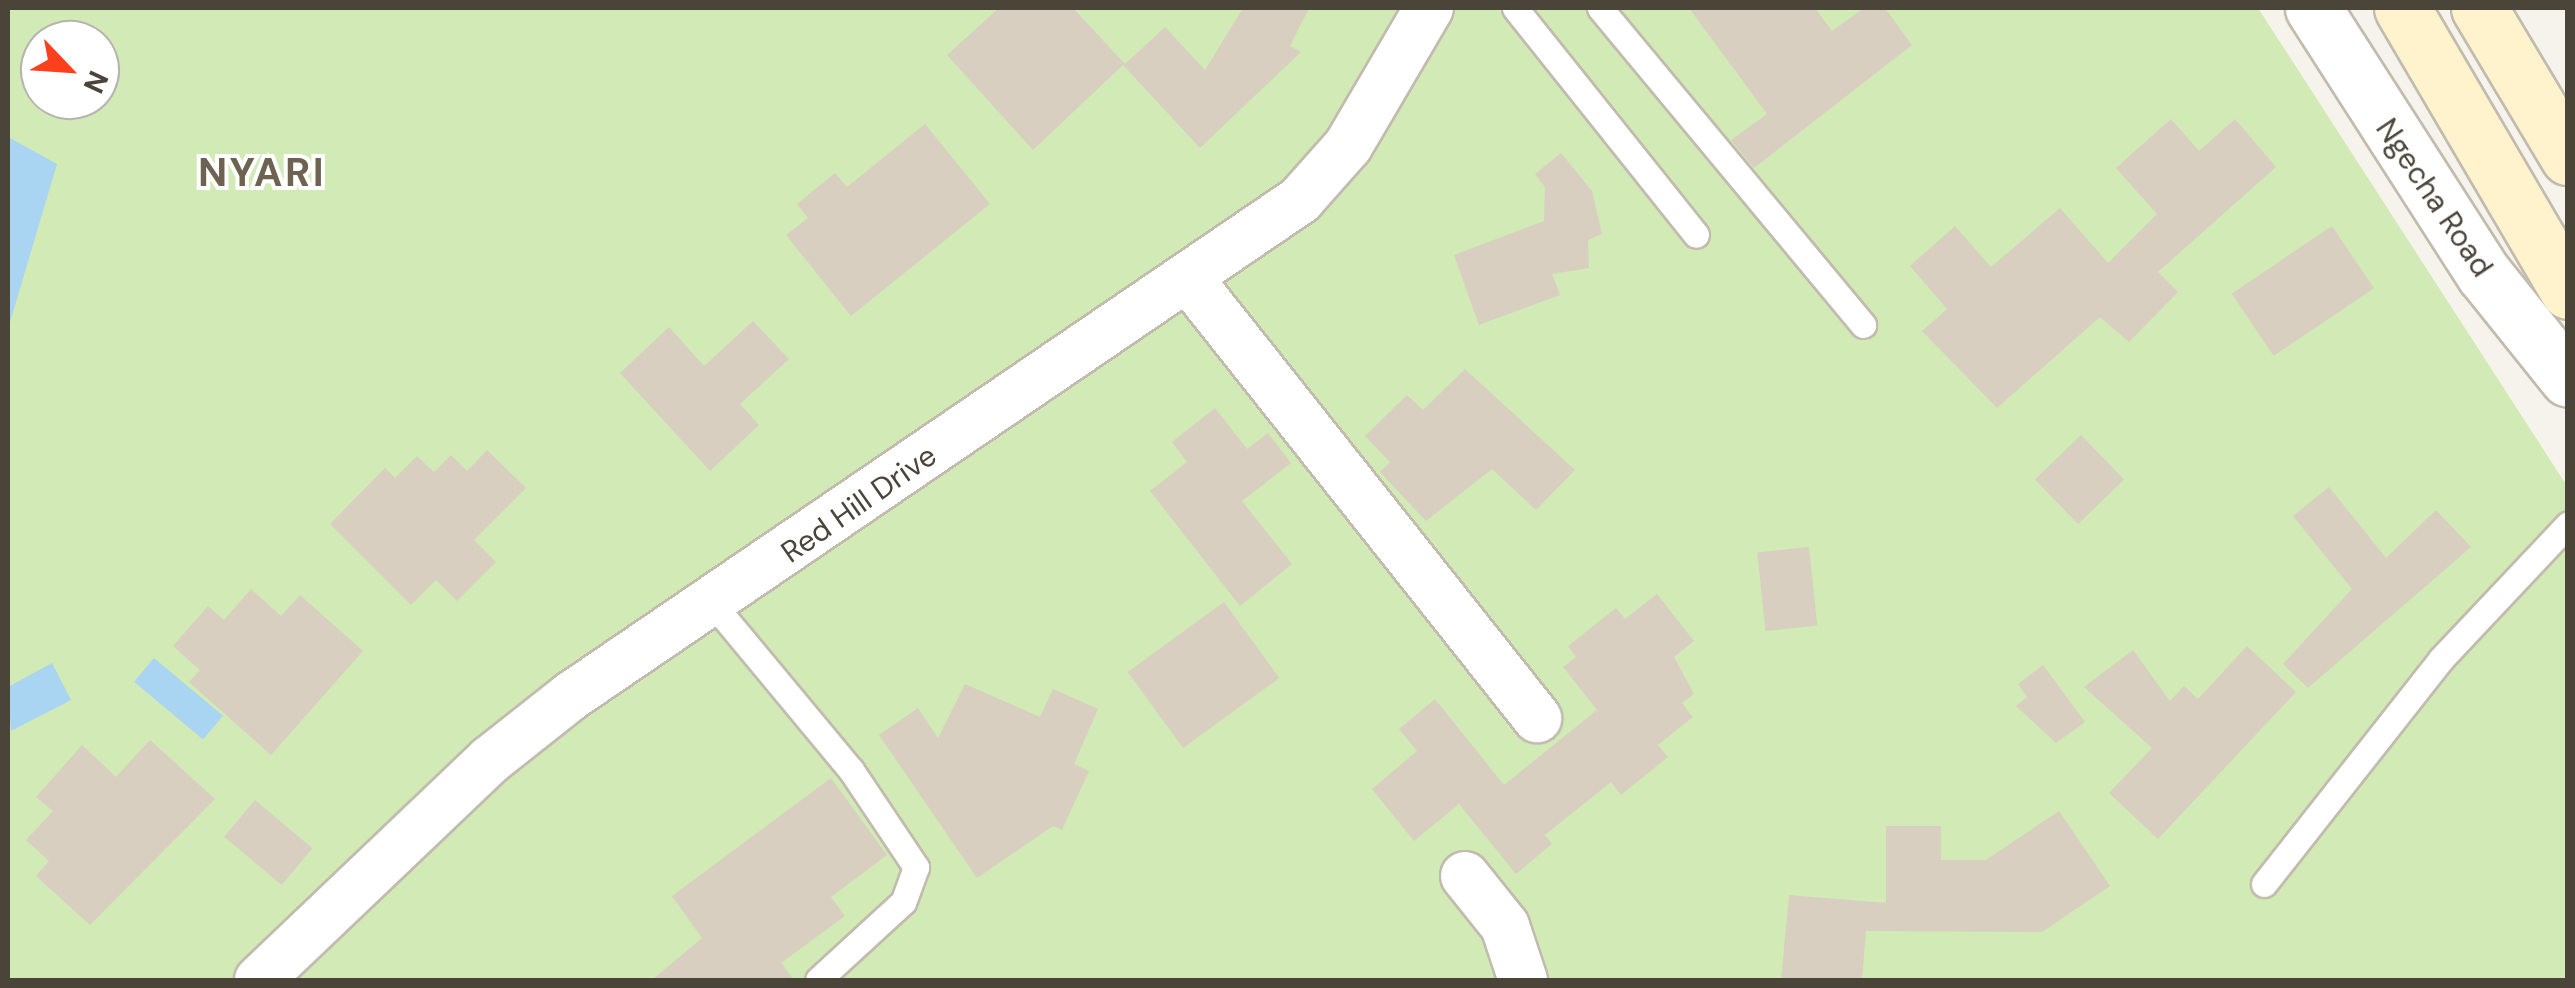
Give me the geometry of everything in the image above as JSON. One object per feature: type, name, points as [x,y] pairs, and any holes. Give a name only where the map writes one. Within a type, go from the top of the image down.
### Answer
[{"type":"main road","points":[[2402,8],[2568,291]]},
{"type":"main road","points":[[2478,8],[2568,157]]},
{"type":"street","name":"Red Hill Drive","points":[[259,980],[490,760],[1188,278],[1312,186],[1348,146],[1429,8]]},
{"type":"street","name":"Ngecha Road","points":[[2314,8],[2484,274],[2568,379]]},
{"type":"street","points":[[1188,278],[1537,718]]},
{"type":"street","points":[[1465,876],[1505,926],[1523,980]]},
{"type":"lane","points":[[1515,8],[1696,235]]},
{"type":"lane","points":[[1600,8],[1862,325]]},
{"type":"lane","points":[[2264,884],[2441,659],[2568,524]]},
{"type":"lane","points":[[713,604],[850,770],[916,867],[903,902],[818,980]]},
{"type":"green space","points":[[8,8],[2258,8],[2567,486],[2567,980],[8,980]]},
{"type":"water","points":[[8,137],[57,164],[8,329]]},
{"type":"water","points":[[154,658],[223,716],[203,740],[134,682]]},
{"type":"water","points":[[52,663],[71,700],[11,731],[8,687]]},
{"type":"building","points":[[999,8],[1073,8],[1125,64],[1165,27],[1205,70],[1243,8],[1309,8],[1290,46],[1301,52],[1200,148],[1123,65],[1033,150],[947,55]]},
{"type":"building","points":[[1689,8],[1815,8],[1832,31],[1864,8],[1885,8],[1912,45],[1754,168],[1731,140],[1767,114]]},
{"type":"building","points":[[2171,119],[2199,151],[2235,119],[2276,167],[2158,272],[2178,292],[2129,342],[2100,317],[1997,408],[1922,331],[1947,309],[1910,266],[1955,226],[1991,267],[2060,208],[2108,263],[2157,214],[2116,168]]},
{"type":"building","points":[[925,124],[990,204],[851,316],[786,235],[808,218],[797,204],[835,173],[847,187]]},
{"type":"building","points":[[1561,153],[1592,191],[1602,234],[1588,240],[1589,268],[1552,274],[1560,295],[1479,325],[1454,255],[1544,221],[1545,187],[1535,174]]},
{"type":"building","points":[[2332,226],[2374,288],[2274,356],[2232,294]]},
{"type":"building","points":[[753,321],[789,359],[740,404],[759,425],[710,471],[620,373],[669,327],[704,366]]},
{"type":"building","points":[[1465,369],[1575,470],[1536,510],[1492,469],[1426,521],[1380,472],[1390,462],[1365,436],[1407,395],[1423,410]]},
{"type":"building","points":[[1215,408],[1247,449],[1268,433],[1291,463],[1242,501],[1292,564],[1240,606],[1150,491],[1187,462],[1172,442]]},
{"type":"building","points":[[2081,435],[2124,480],[2078,524],[2035,479]]},
{"type":"building","points":[[487,450],[526,488],[474,540],[496,562],[457,601],[436,580],[411,605],[330,524],[385,468],[395,478],[417,456],[434,472],[451,455],[467,471]]},
{"type":"building","points":[[2329,487],[2386,558],[2436,510],[2471,547],[2308,688],[2283,664],[2352,589],[2293,516]]},
{"type":"building","points":[[1809,547],[1817,626],[1766,631],[1757,552]]},
{"type":"building","points":[[251,589],[281,616],[300,595],[363,651],[271,755],[189,682],[200,670],[173,646],[208,606],[224,620]]},
{"type":"building","points":[[1657,594],[1694,641],[1674,657],[1694,694],[1682,703],[1693,717],[1658,745],[1668,757],[1621,795],[1611,782],[1545,835],[1552,844],[1516,874],[1459,804],[1414,841],[1372,789],[1417,751],[1399,729],[1435,699],[1504,785],[1597,710],[1563,667],[1576,657],[1568,646],[1616,608],[1625,619]]},
{"type":"building","points":[[1224,602],[1279,678],[1183,748],[1128,672]]},
{"type":"building","points":[[2247,646],[2296,692],[2158,839],[2109,793],[2152,748],[2084,687],[2133,650],[2170,701],[2184,686],[2198,699]]},
{"type":"building","points":[[2043,665],[2085,722],[2056,743],[2016,706],[2027,697],[2018,684]]},
{"type":"building","points":[[965,684],[1040,717],[1053,689],[1098,709],[1074,764],[1089,771],[1062,830],[1053,826],[977,878],[879,735],[918,708],[938,738]]},
{"type":"building","points":[[150,740],[215,799],[90,925],[36,876],[49,861],[26,840],[53,811],[36,797],[82,745],[116,777]]},
{"type":"building","points":[[831,778],[887,855],[831,897],[845,916],[781,963],[794,980],[652,980],[702,938],[672,896]]},
{"type":"building","points":[[255,800],[312,848],[282,885],[224,837]]},
{"type":"building","points":[[2059,811],[2110,886],[2042,932],[1866,931],[1862,980],[1781,980],[1789,895],[1886,903],[1886,826],[1941,826],[1941,860],[1986,860]]},
{"type":"district","name":"NYARI","points":[[262,172]]}]
